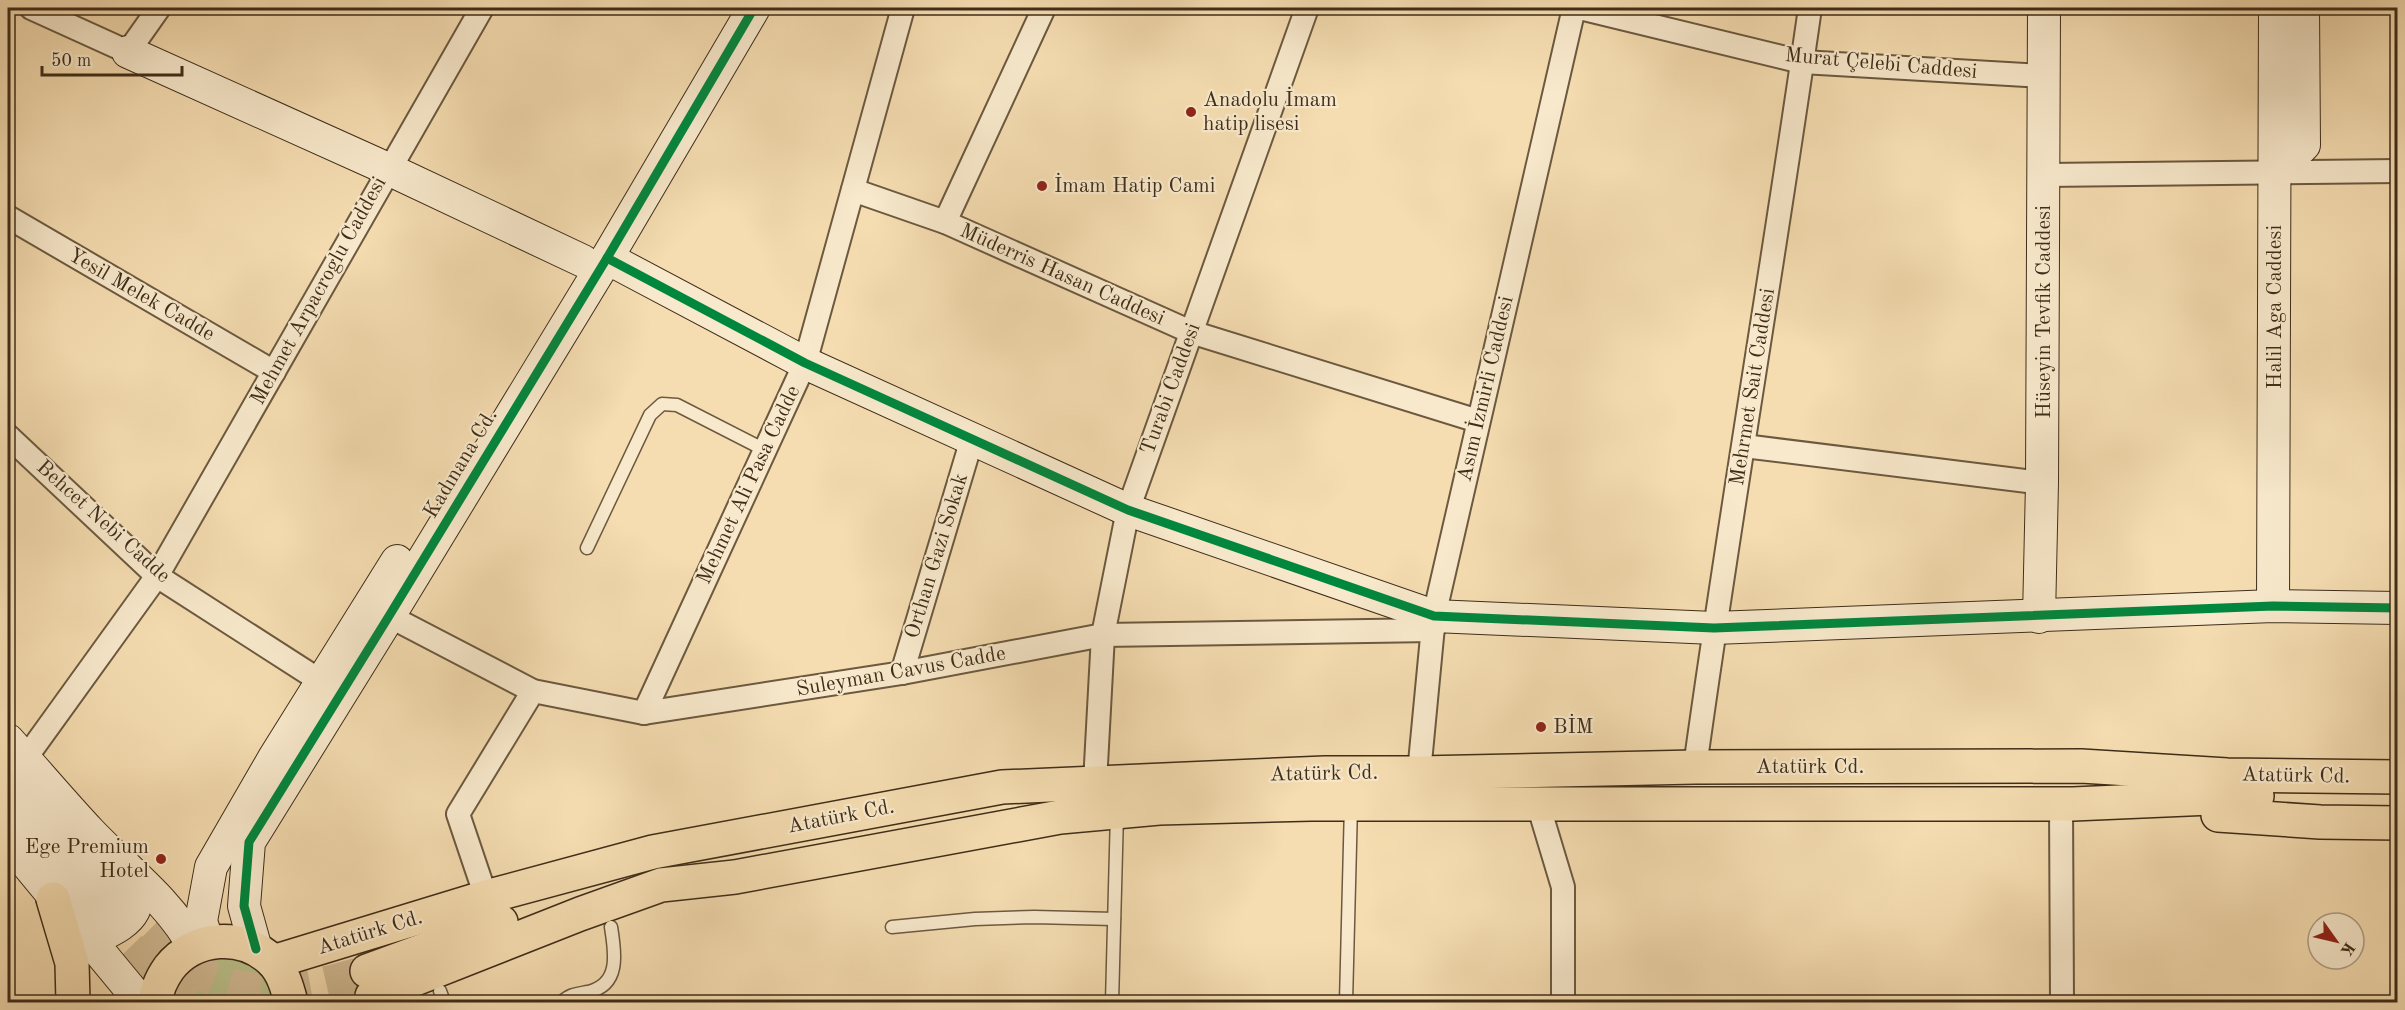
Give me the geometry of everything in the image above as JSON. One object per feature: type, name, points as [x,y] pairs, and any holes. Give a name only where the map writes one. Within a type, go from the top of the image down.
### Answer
[{"type":"main road","points":[[2081,766],[2397,762]]},
{"type":"main road","name":"Atatürk Cd.","points":[[264,955],[653,852],[1002,788],[1325,773],[1695,767],[2081,766],[2227,775],[2397,777]]},
{"type":"main road","name":"Atatürk Cd.","points":[[722,840],[369,984],[569,919],[661,885],[735,877],[1059,817],[1171,808],[1351,804],[2067,804],[2250,795],[2397,799]]},
{"type":"main road","points":[[2067,804],[2320,822],[2397,823]]},
{"type":"main road","name":"Atatürk Cd.","points":[[433,999],[517,960],[699,896],[735,877]]},
{"type":"main road","points":[[54,899],[72,963],[73,1002]]},
{"type":"main road","points":[[156,1002],[163,977],[176,960],[201,945],[236,942],[264,955],[285,981],[291,1002]]},
{"type":"street","points":[[31,8],[388,170],[595,260],[805,363],[1128,510],[1433,623],[1714,628],[2272,606],[2397,608]]},
{"type":"street","points":[[128,52],[159,8]]},
{"type":"street","name":"Mehmet Arpacroglu Caddesi","points":[[13,758],[157,576],[482,8]]},
{"type":"street","name":"Kadınana Cd.","points":[[264,955],[244,906],[249,842],[389,616],[595,260],[731,8]]},
{"type":"street","name":"Kadınana Cd.","points":[[201,945],[201,921],[211,867],[274,758],[595,260],[754,8]]},
{"type":"street","name":"Mehmet Ali Pasa Cadde","points":[[644,713],[805,363],[903,8]]},
{"type":"street","points":[[945,222],[1044,8]]},
{"type":"street","name":"Turabi Caddesi","points":[[1095,783],[1103,636],[1128,510],[1306,8]]},
{"type":"street","name":"Asım İzmirli Caddesi","points":[[1419,773],[1433,623],[1574,8]]},
{"type":"street","name":"Murat Çelebi Caddesi","points":[[1580,8],[1802,62],[2044,76]]},
{"type":"street","name":"Mehrmet Sait Caddesi","points":[[1695,767],[1714,628],[1810,8]]},
{"type":"street","name":"Hüseyin Tevfik Caddesi","points":[[2039,616],[2045,175],[2044,8]]},
{"type":"street","name":"Halil Aga Caddesi","points":[[2272,606],[2276,172],[2275,8]]},
{"type":"street","points":[[2276,172],[2304,144],[2303,8]]},
{"type":"street","points":[[2045,175],[2397,171]]},
{"type":"street","name":"Müderris Hasan Caddesi","points":[[853,190],[945,222],[1191,332],[1478,421]]},
{"type":"street","name":"Yesil Melek Cadde","points":[[8,217],[274,372]]},
{"type":"street","name":"Behcet Nebi Cadde","points":[[8,436],[157,576],[322,682]]},
{"type":"street","name":"Orthan Gazi Sokak","points":[[902,673],[972,439]]},
{"type":"street","points":[[1744,446],[2042,483]]},
{"type":"street","name":"Suleyman Cavus Cadde","points":[[389,616],[533,691],[644,713],[902,673],[1103,636],[1433,623]]},
{"type":"street","points":[[486,897],[458,814],[533,691]]},
{"type":"street","points":[[13,758],[153,892],[201,945]]},
{"type":"street","points":[[13,758],[96,912],[141,1002]]},
{"type":"street","points":[[1538,804],[1563,887],[1563,1002]]},
{"type":"street","points":[[2061,1002],[2067,804]]},
{"type":"street","points":[[8,812],[96,912],[97,937],[122,926],[137,905],[136,885],[126,867]]},
{"type":"street","points":[[8,841],[54,899],[96,912]]},
{"type":"street","points":[[153,892],[182,888],[191,884],[211,867]]},
{"type":"lane","points":[[587,548],[653,411],[662,404],[677,405],[765,450]]},
{"type":"lane","points":[[1346,1002],[1351,804]]},
{"type":"lane","points":[[1112,1002],[1117,812]]},
{"type":"lane","points":[[892,927],[975,919],[1034,917],[1114,920]]},
{"type":"lane","points":[[562,1002],[570,995],[592,992],[611,975],[616,960],[611,927]]},
{"type":"green space","points":[[201,957],[253,959],[281,1002],[170,1002],[175,982]]},
{"type":"tunnel","points":[[114,896],[154,937],[187,965],[219,981],[240,987],[282,990],[325,983],[367,971]]},
{"type":"tunnel","points":[[96,912],[158,974],[201,1002]]},
{"type":"tunnel","points":[[347,1002],[372,996]]},
{"type":"cycle path","points":[[256,949],[244,906],[249,842],[607,258],[754,8]]},
{"type":"cycle path","points":[[607,258],[805,363],[1128,510],[1434,616],[1714,628],[2273,606],[2398,608]]},
{"type":"place","name":"Anadolu İmam hatip lisesi","points":[[1191,112]]},
{"type":"place","name":"İmam Hatip Cami","points":[[1042,186]]},
{"type":"place","name":"BİM","points":[[1541,727]]},
{"type":"place","name":"Ege Premium Hotel","points":[[161,859]]}]
